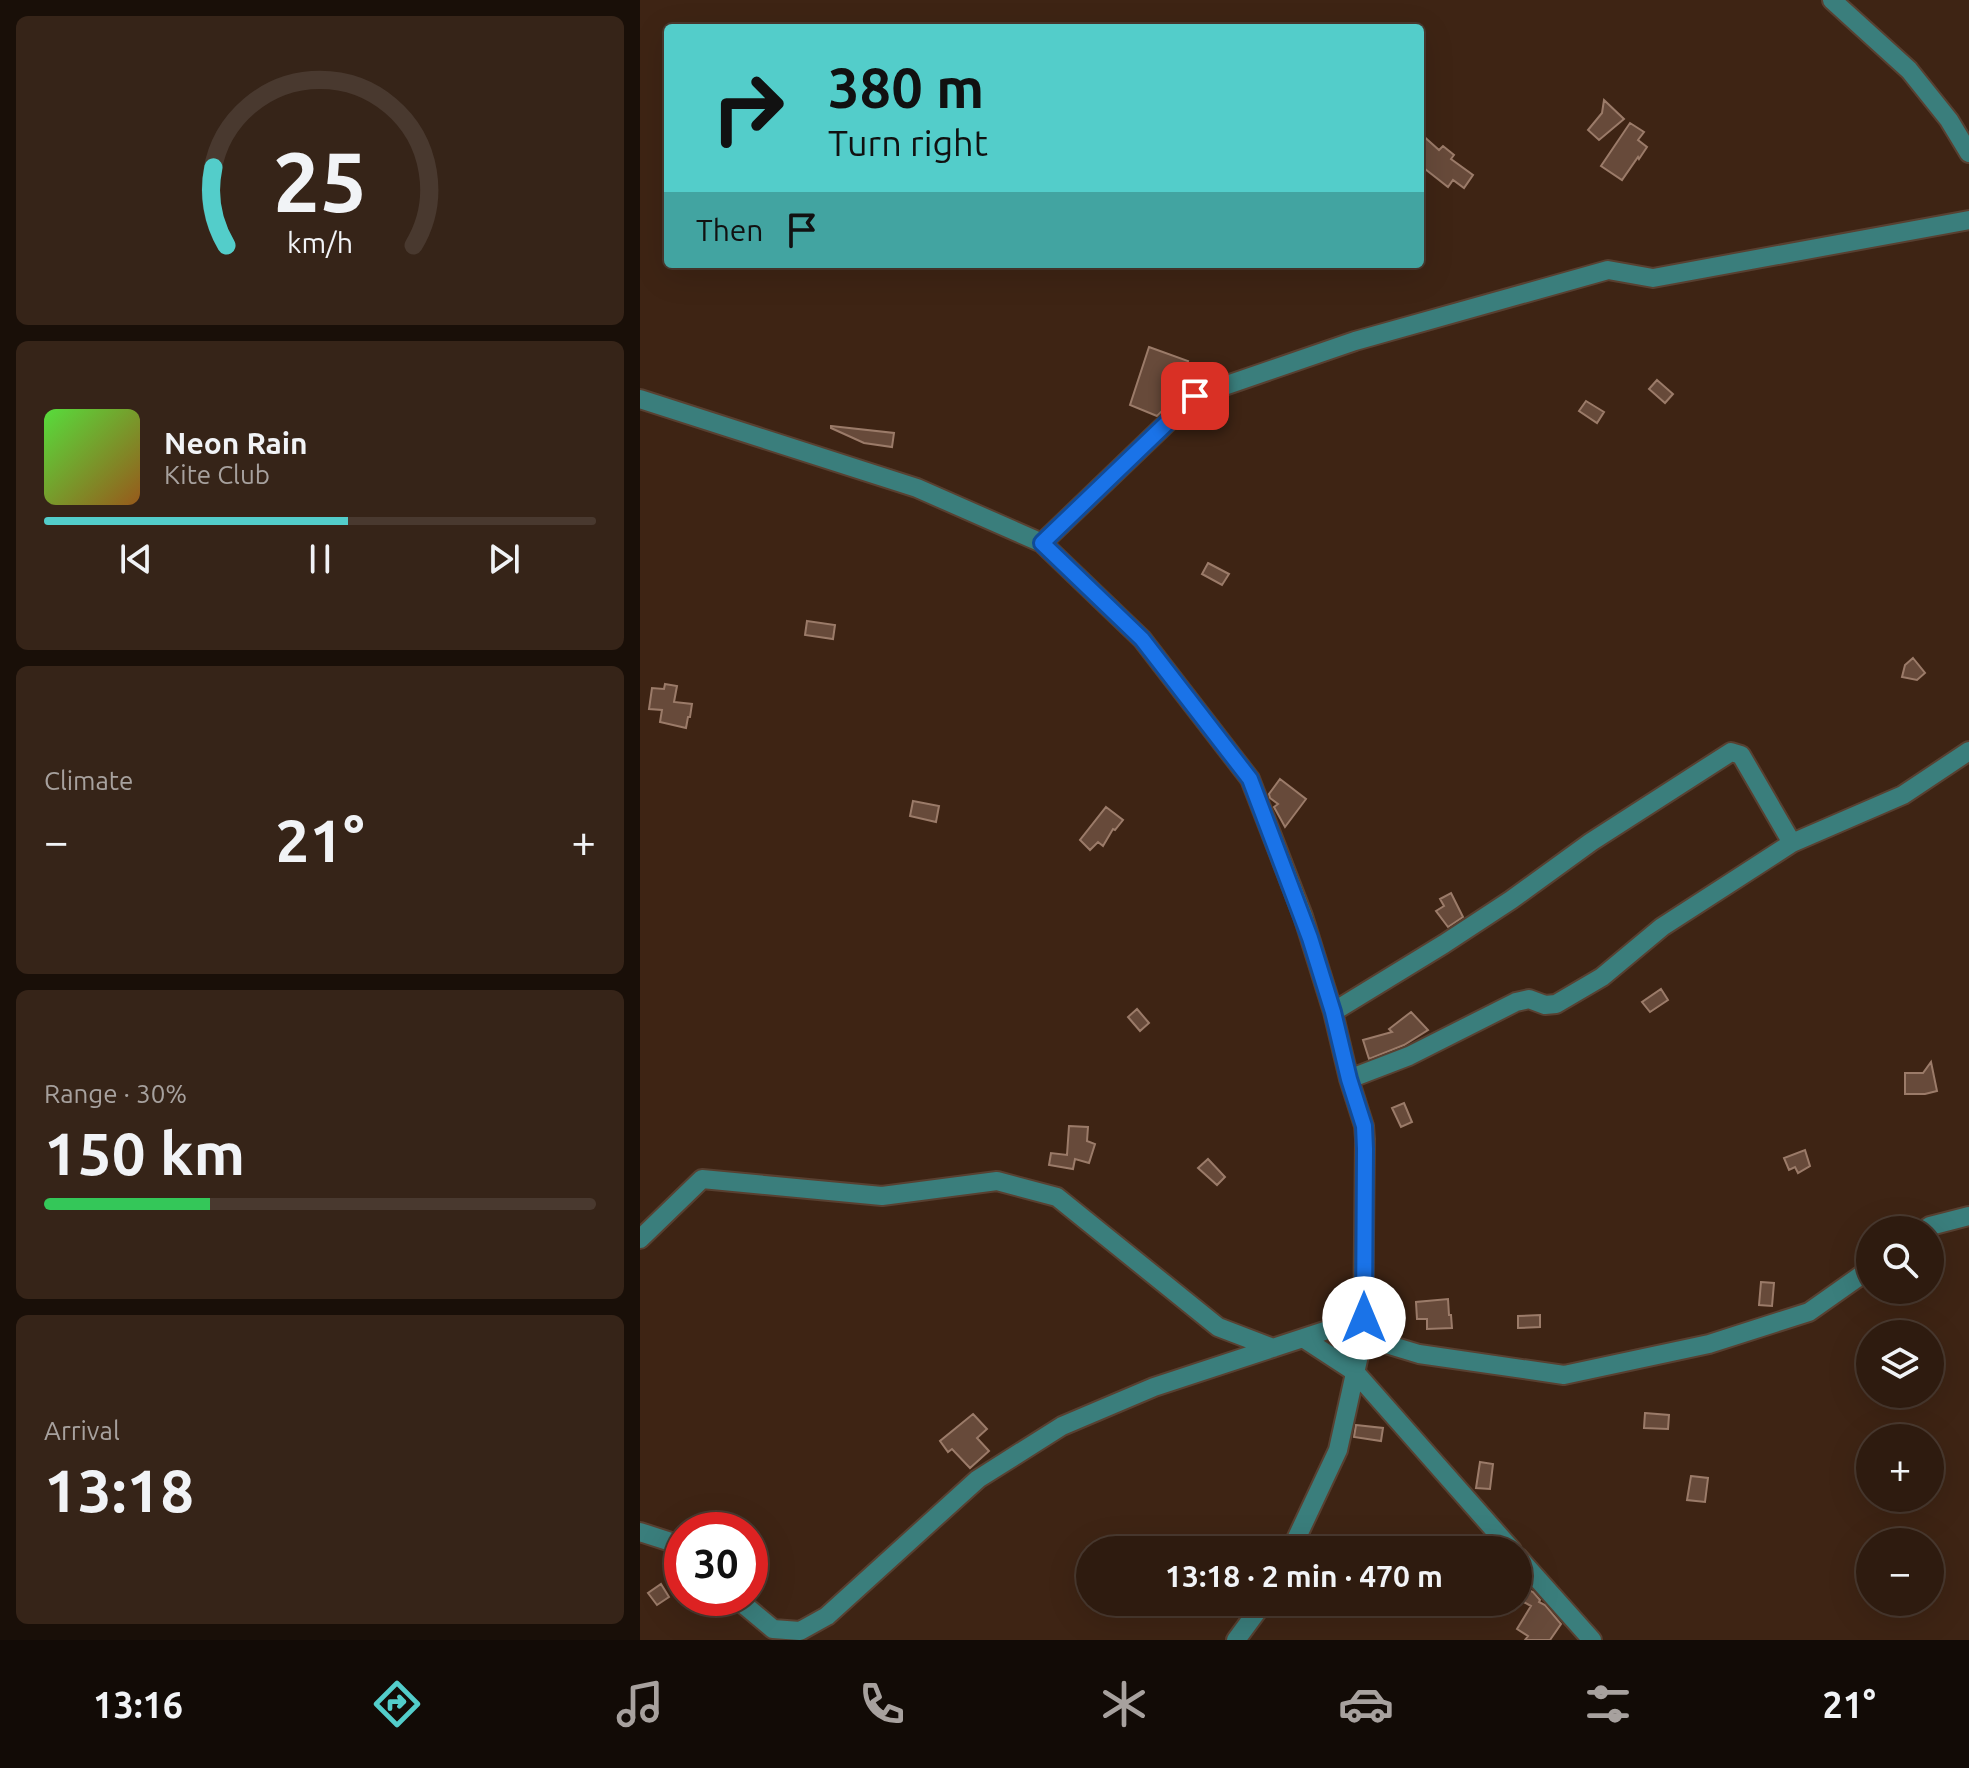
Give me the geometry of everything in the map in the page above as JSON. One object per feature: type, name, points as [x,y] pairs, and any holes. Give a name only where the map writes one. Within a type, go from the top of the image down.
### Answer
[{"type":"street","points":[[1832,0],[1909,70],[1949,120],[1969,153]]},
{"type":"street","points":[[1042,543],[1195,396],[1355,341],[1608,270],[1653,278],[1969,220]]},
{"type":"street","points":[[640,399],[917,488],[1042,543],[1142,639],[1250,779],[1303,916],[1333,1012],[1365,1139],[1363,1337],[1338,1450],[1298,1536]]},
{"type":"street","points":[[1349,1079],[1409,1056],[1516,1002],[1529,999],[1545,1005],[1556,1004],[1602,977],[1662,927],[1792,843],[1903,795],[1969,751]]},
{"type":"street","points":[[1333,1012],[1444,944],[1591,842],[1731,752],[1741,755],[1792,843]]},
{"type":"street","points":[[640,1239],[702,1179],[882,1196],[997,1181],[1057,1197],[1218,1327],[1273,1348]]},
{"type":"street","points":[[1944,1222],[1969,1216]]},
{"type":"street","points":[[1363,1337],[1419,1354],[1564,1375],[1709,1344],[1809,1312],[1856,1279]]},
{"type":"street","points":[[757,1616],[773,1629],[800,1631],[827,1616],[978,1479],[1062,1426],[1154,1387],[1364,1318]]},
{"type":"street","points":[[1303,1338],[1355,1372],[1500,1536]]},
{"type":"street","points":[[640,1532],[664,1540]]},
{"type":"street","points":[[1532,1573],[1592,1640]]},
{"type":"street","points":[[1236,1640],[1254,1616]]},
{"type":"building","points":[[1604,100],[1624,119],[1599,140],[1588,130],[1602,113]]},
{"type":"building","points":[[1630,123],[1644,132],[1638,140],[1647,147],[1622,180],[1601,166]]},
{"type":"building","points":[[1424,137],[1439,150],[1443,146],[1454,155],[1451,159],[1473,175],[1464,188],[1453,180],[1448,187],[1424,168]]},
{"type":"building","points":[[1149,347],[1188,361],[1174,400],[1171,399],[1157,416],[1130,405]]},
{"type":"building","points":[[1657,380],[1673,394],[1665,403],[1649,389]]},
{"type":"building","points":[[1586,401],[1604,412],[1597,423],[1579,411]]},
{"type":"building","points":[[831,426],[894,433],[892,447],[864,443]]},
{"type":"building","points":[[1208,563],[1229,574],[1222,585],[1202,574]]},
{"type":"building","points":[[807,621],[835,625],[833,639],[805,635]]},
{"type":"building","points":[[1913,658],[1925,673],[1917,680],[1902,677],[1905,665]]},
{"type":"building","points":[[665,684],[677,686],[674,702],[692,704],[686,728],[660,722],[662,710],[649,709],[652,688],[664,689]]},
{"type":"building","points":[[1280,779],[1306,799],[1285,827],[1274,807],[1278,804],[1269,794]]},
{"type":"building","points":[[913,801],[939,806],[936,822],[910,816]]},
{"type":"building","points":[[1106,807],[1123,820],[1113,829],[1103,846],[1098,842],[1090,850],[1080,840]]},
{"type":"building","points":[[1451,893],[1463,917],[1448,927],[1436,911],[1444,906],[1440,899]]},
{"type":"building","points":[[1661,989],[1668,1000],[1650,1012],[1642,1002]]},
{"type":"building","points":[[1137,1009],[1149,1023],[1140,1031],[1128,1017]]},
{"type":"building","points":[[1411,1012],[1428,1030],[1404,1045],[1369,1059],[1363,1040],[1392,1032],[1389,1029]]},
{"type":"building","points":[[1931,1062],[1937,1091],[1905,1094],[1905,1073],[1923,1073]]},
{"type":"building","points":[[1404,1103],[1412,1122],[1401,1127],[1392,1108]]},
{"type":"building","points":[[1069,1126],[1088,1127],[1087,1141],[1095,1144],[1089,1163],[1075,1159],[1073,1169],[1049,1165],[1051,1153],[1067,1155]]},
{"type":"building","points":[[1805,1150],[1810,1166],[1798,1173],[1795,1167],[1789,1170],[1784,1158]]},
{"type":"building","points":[[1208,1159],[1225,1177],[1217,1185],[1198,1168]]},
{"type":"building","points":[[1761,1282],[1774,1283],[1772,1306],[1759,1305]]},
{"type":"building","points":[[1448,1299],[1452,1328],[1427,1329],[1427,1319],[1417,1319],[1416,1302]]},
{"type":"building","points":[[1540,1315],[1540,1327],[1518,1328],[1518,1316]]},
{"type":"building","points":[[1645,1413],[1669,1415],[1668,1429],[1644,1428]]},
{"type":"building","points":[[973,1414],[987,1429],[977,1438],[989,1451],[970,1468],[952,1449],[948,1452],[940,1441]]},
{"type":"building","points":[[1356,1425],[1383,1428],[1381,1441],[1354,1437]]},
{"type":"building","points":[[1480,1462],[1493,1464],[1490,1489],[1476,1488]]},
{"type":"building","points":[[1691,1476],[1708,1478],[1705,1502],[1687,1500]]},
{"type":"building","points":[[661,1584],[664,1600],[657,1605],[648,1593]]},
{"type":"building","points":[[1532,1592],[1561,1624],[1550,1640],[1525,1640],[1528,1636],[1517,1629],[1525,1616],[1532,1616]]},
{"type":"route","points":[[1195,396],[1042,543],[1142,639],[1250,779],[1303,916],[1364,1126],[1364,1318]]}]
